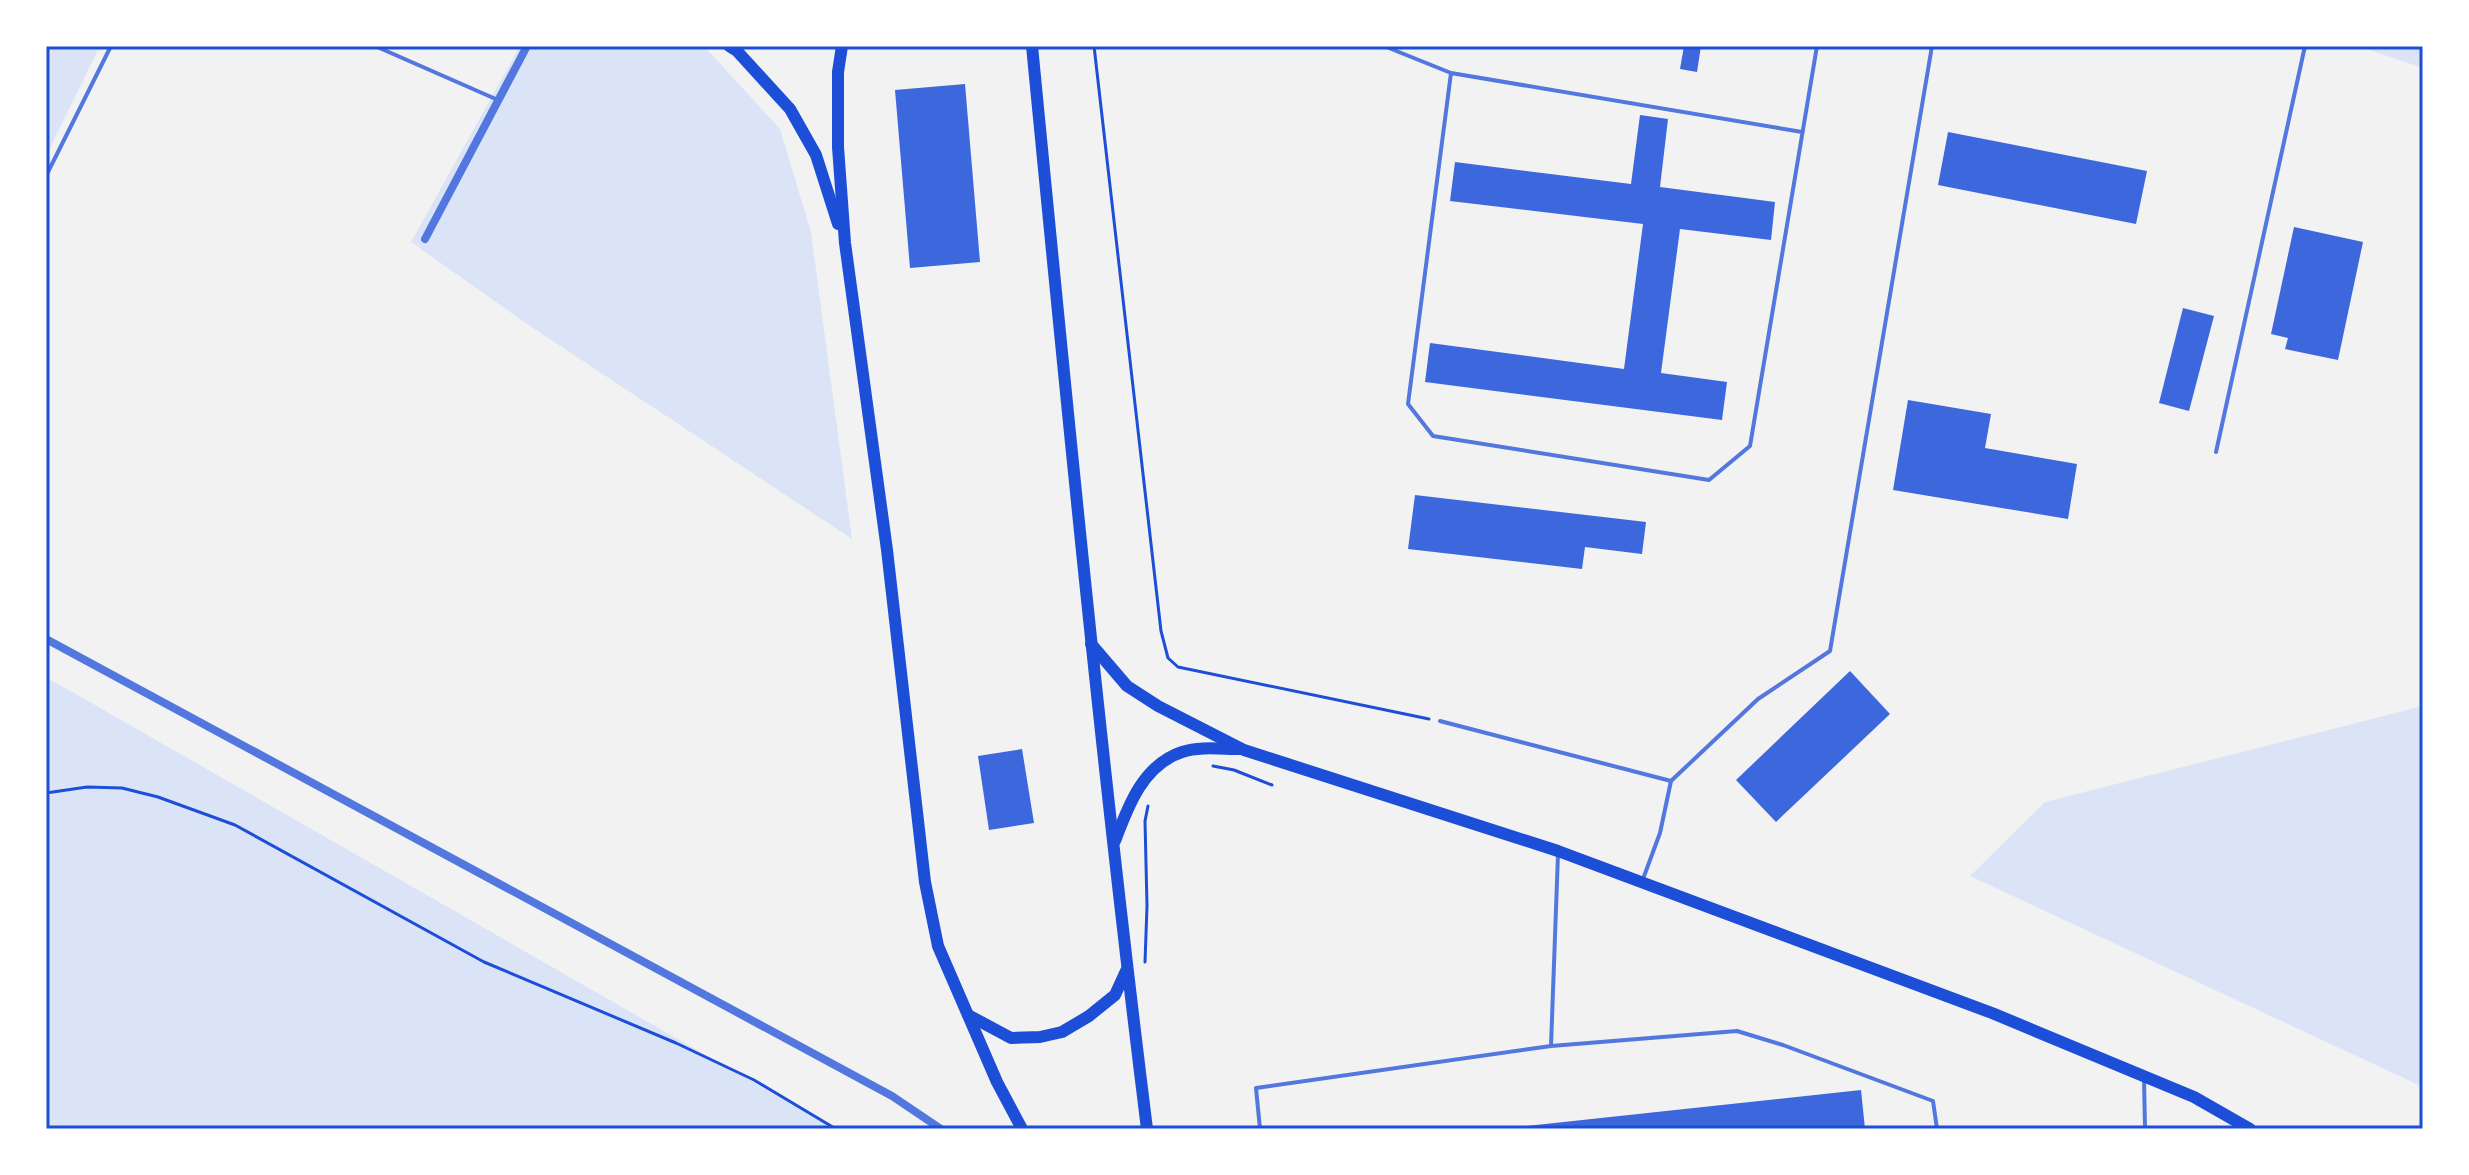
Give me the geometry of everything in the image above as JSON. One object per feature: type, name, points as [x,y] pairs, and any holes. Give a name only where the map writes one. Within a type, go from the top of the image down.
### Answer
[{"type":"main road","points":[[729,46],[790,109],[816,155],[845,243]]},
{"type":"main road","points":[[842,46],[838,72],[838,147],[845,243],[887,550],[925,882],[938,946],[997,1082],[1022,1129]]},
{"type":"main road","points":[[1032,46],[1091,644],[1147,1129]]},
{"type":"main road","points":[[1091,644],[1127,686],[1158,706],[1244,750],[1558,851],[1992,1013],[2194,1097],[2250,1129]]},
{"type":"main road","points":[[1114,844],[1129,803],[1145,778],[1162,762],[1182,752],[1208,748],[1244,750]]},
{"type":"main road","points":[[968,1015],[1011,1038],[1062,1032],[1115,995],[1127,969]]},
{"type":"street","points":[[425,239],[527,46]]},
{"type":"street","points":[[46,639],[878,1088],[941,1129]]},
{"type":"lane","points":[[46,176],[111,46]]},
{"type":"lane","points":[[375,46],[498,100]]},
{"type":"lane","points":[[1384,46],[1451,73],[1802,132]]},
{"type":"lane","points":[[1451,73],[1408,404],[1433,436],[1709,480],[1750,446],[1817,46]]},
{"type":"lane","points":[[1642,883],[1660,833],[1671,781],[1758,699],[1830,651],[1932,46]]},
{"type":"lane","points":[[2216,452],[2305,46]]},
{"type":"lane","points":[[1440,721],[1671,781]]},
{"type":"lane","points":[[1551,1046],[1558,851]]},
{"type":"lane","points":[[1260,1129],[1256,1088],[1551,1046],[1737,1031],[1933,1101],[1937,1129]]},
{"type":"lane","points":[[2144,1076],[2145,1129]]},
{"type":"path","points":[[1094,46],[1161,631],[1168,658],[1178,667],[1440,721]]},
{"type":"path","points":[[1209,765],[1234,770],[1272,785]]},
{"type":"path","points":[[46,793],[87,787],[122,788],[158,797],[235,825],[484,962],[676,1043],[754,1080],[836,1129]]},
{"type":"path","points":[[1145,962],[1145,821],[1150,800]]},
{"type":"shaded area","points":[[46,46],[100,46],[46,156]]},
{"type":"shaded area","points":[[520,46],[704,46],[780,129],[811,232],[852,539],[524,322],[411,242]]},
{"type":"shaded area","points":[[2367,46],[2423,46],[2423,68],[2366,49]]},
{"type":"shaded area","points":[[46,677],[835,1129],[46,1129]]},
{"type":"shaded area","points":[[2423,706],[2423,1087],[1970,876],[2045,802]]},
{"type":"building","points":[[1684,46],[1701,46],[1697,72],[1680,69]]},
{"type":"building","points":[[965,84],[980,262],[910,268],[895,90]]},
{"type":"building","points":[[1640,115],[1668,119],[1660,187],[1775,202],[1771,240],[1680,229],[1661,373],[1727,382],[1722,420],[1425,382],[1430,343],[1624,369],[1643,224],[1450,201],[1455,162],[1631,184]]},
{"type":"building","points":[[1948,132],[2147,171],[2136,224],[1938,185]]},
{"type":"building","points":[[2294,227],[2363,242],[2338,360],[2285,349],[2288,338],[2271,334]]},
{"type":"building","points":[[2183,308],[2214,316],[2189,411],[2159,403]]},
{"type":"building","points":[[1908,400],[1991,414],[1985,448],[2077,464],[2068,519],[1893,490]]},
{"type":"building","points":[[1415,495],[1646,522],[1642,554],[1585,547],[1582,569],[1408,549]]},
{"type":"building","points":[[1850,671],[1890,714],[1776,822],[1736,780]]},
{"type":"building","points":[[1022,749],[1034,823],[989,830],[978,756]]},
{"type":"building","points":[[1861,1090],[1865,1129],[1517,1129],[1517,1127]]}]
